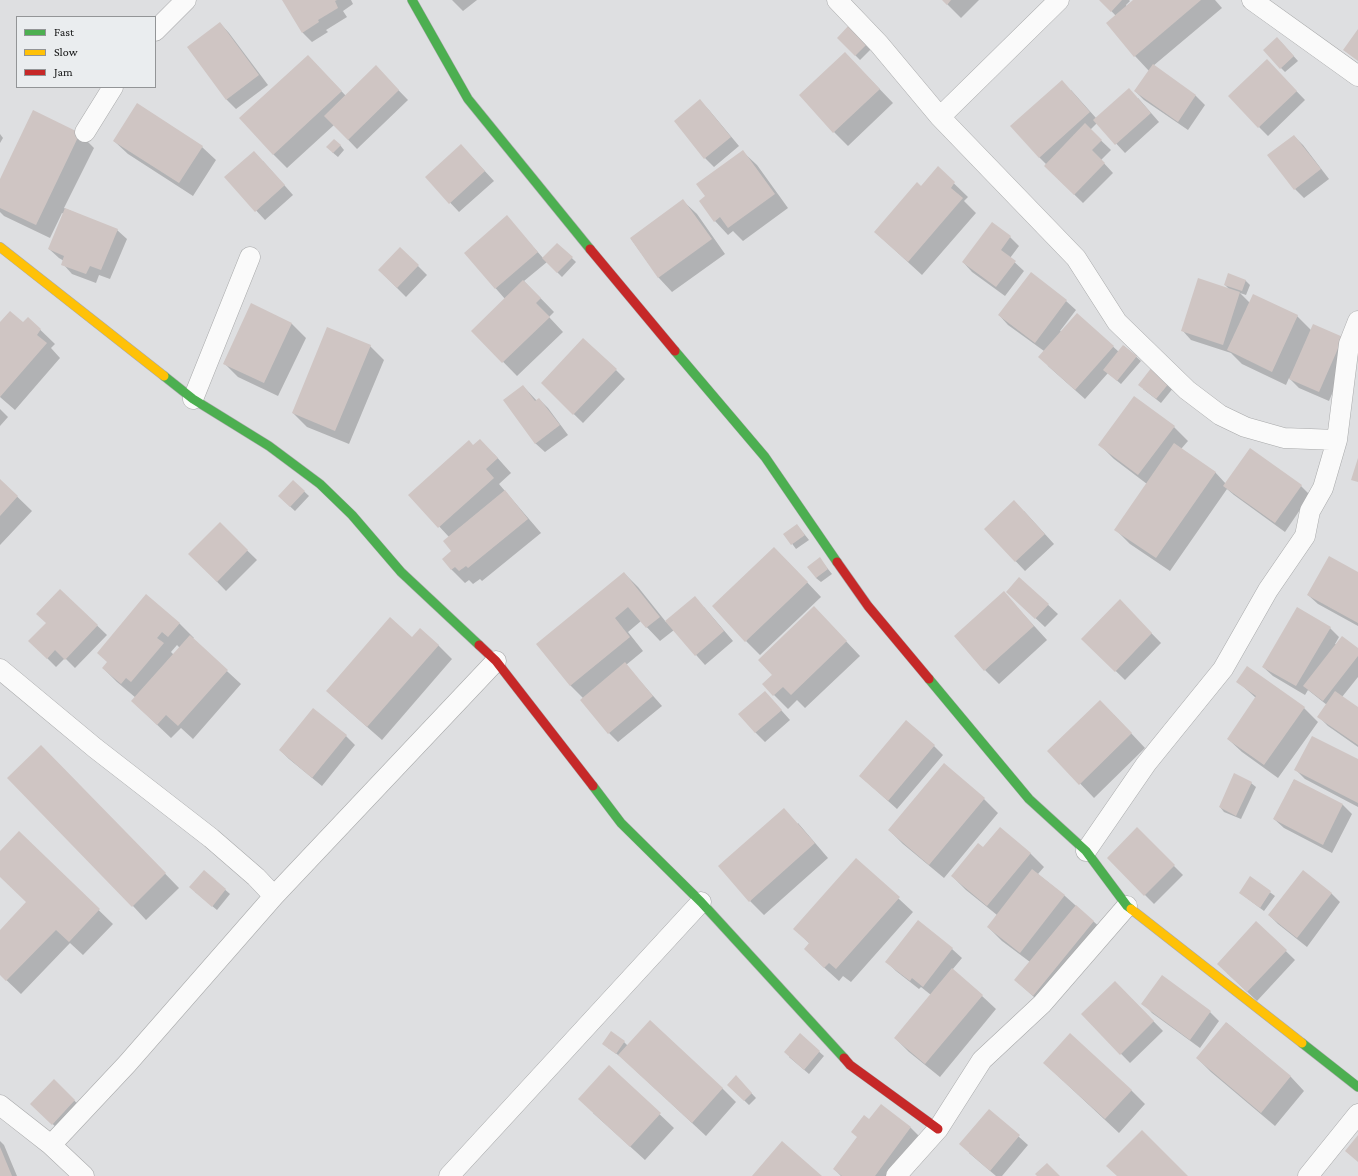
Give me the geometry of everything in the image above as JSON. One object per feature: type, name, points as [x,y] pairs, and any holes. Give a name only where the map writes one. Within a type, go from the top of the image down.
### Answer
[{"type":"street","points":[[156,30],[186,0]]},
{"type":"street","points":[[412,0],[468,99],[624,292],[765,457],[868,606],[1029,799],[1086,851],[1127,906],[1358,1087]]},
{"type":"street","points":[[837,0],[879,44],[940,117],[1076,258],[1117,322],[1187,390],[1220,415],[1245,427],[1284,438],[1338,440]]},
{"type":"street","points":[[940,117],[1060,0]]},
{"type":"street","points":[[1252,0],[1358,76]]},
{"type":"street","points":[[84,132],[112,88]]},
{"type":"street","points":[[0,247],[193,400],[269,446],[320,484],[352,515],[401,572],[496,661],[621,823],[701,902],[850,1065],[938,1129]]},
{"type":"street","points":[[193,400],[250,257]]},
{"type":"street","points":[[1086,851],[1146,764],[1223,669],[1268,590],[1305,536],[1310,511],[1323,488],[1338,440],[1349,344],[1358,321]]},
{"type":"street","points":[[51,1145],[126,1064],[274,896],[496,661]]},
{"type":"street","points":[[0,669],[96,748],[211,838],[256,877],[274,896]]},
{"type":"street","points":[[449,1176],[701,902]]},
{"type":"street","points":[[896,1176],[938,1129],[982,1060],[1042,1004],[1127,906]]},
{"type":"street","points":[[0,1105],[51,1145],[84,1176]]},
{"type":"street","points":[[1308,1176],[1358,1114]]},
{"type":"building","points":[[282,0],[337,0],[335,1],[338,8],[318,20],[319,22],[302,33]]},
{"type":"building","points":[[942,0],[951,0],[947,5]]},
{"type":"building","points":[[1099,0],[1122,0],[1111,12]]},
{"type":"building","points":[[1133,0],[1201,0],[1134,57],[1106,23]]},
{"type":"building","points":[[220,22],[259,75],[226,100],[187,47]]},
{"type":"building","points":[[851,23],[869,42],[855,56],[837,38]]},
{"type":"building","points":[[1358,29],[1358,61],[1343,50]]},
{"type":"building","points":[[1277,37],[1294,56],[1280,69],[1263,50]]},
{"type":"building","points":[[845,52],[880,89],[833,133],[799,95]]},
{"type":"building","points":[[308,55],[342,91],[273,155],[239,118]]},
{"type":"building","points":[[1267,59],[1297,91],[1258,128],[1228,96]]},
{"type":"building","points":[[1153,64],[1196,95],[1178,122],[1134,91]]},
{"type":"building","points":[[376,65],[399,90],[348,140],[324,116]]},
{"type":"building","points":[[1062,80],[1090,112],[1039,158],[1010,126]]},
{"type":"building","points":[[1129,88],[1151,113],[1115,145],[1093,120]]},
{"type":"building","points":[[700,99],[731,137],[704,159],[674,121]]},
{"type":"building","points":[[137,103],[203,146],[179,183],[113,141]]},
{"type":"building","points":[[33,110],[80,133],[36,225],[0,208],[0,179]]},
{"type":"building","points":[[1085,123],[1102,140],[1092,150],[1105,163],[1074,195],[1044,166]]},
{"type":"building","points":[[1294,135],[1321,169],[1294,190],[1267,155]]},
{"type":"building","points":[[334,139],[341,145],[333,153],[326,147]]},
{"type":"building","points":[[461,144],[485,171],[449,204],[425,177]]},
{"type":"building","points":[[743,150],[775,194],[728,228],[720,217],[714,222],[699,201],[705,196],[696,184]]},
{"type":"building","points":[[254,151],[285,185],[255,212],[224,177]]},
{"type":"building","points":[[938,166],[955,182],[951,188],[963,198],[908,262],[874,232],[917,182],[921,186]]},
{"type":"building","points":[[683,199],[712,239],[658,278],[630,238]]},
{"type":"building","points":[[65,208],[118,229],[101,270],[90,266],[86,274],[61,265],[64,256],[48,249]]},
{"type":"building","points":[[507,215],[538,252],[495,289],[464,253]]},
{"type":"building","points":[[992,222],[1011,236],[1001,250],[1016,261],[996,287],[962,262]]},
{"type":"building","points":[[557,243],[573,257],[557,273],[542,258]]},
{"type":"building","points":[[400,247],[419,265],[397,288],[378,270]]},
{"type":"building","points":[[1031,272],[1067,300],[1035,343],[998,315]]},
{"type":"building","points":[[1228,273],[1246,280],[1242,291],[1224,285]]},
{"type":"building","points":[[1198,278],[1240,292],[1223,345],[1181,331]]},
{"type":"building","points":[[523,280],[541,298],[536,303],[550,317],[502,363],[471,331]]},
{"type":"building","points":[[1253,294],[1298,315],[1272,372],[1227,350]]},
{"type":"building","points":[[251,303],[292,323],[264,383],[223,364]]},
{"type":"building","points":[[10,311],[23,322],[28,317],[41,329],[37,335],[47,343],[0,397],[0,322]]},
{"type":"building","points":[[1077,313],[1114,346],[1075,390],[1038,357]]},
{"type":"building","points":[[1313,324],[1343,337],[1319,392],[1289,379]]},
{"type":"building","points":[[327,327],[371,345],[335,431],[292,413]]},
{"type":"building","points":[[583,338],[617,369],[573,415],[541,383]]},
{"type":"building","points":[[1123,345],[1137,356],[1117,381],[1103,370]]},
{"type":"building","points":[[1152,367],[1170,382],[1156,399],[1138,385]]},
{"type":"building","points":[[523,385],[535,401],[539,398],[560,425],[535,444],[503,400]]},
{"type":"building","points":[[1134,396],[1175,426],[1138,475],[1098,445]]},
{"type":"building","points":[[480,439],[498,458],[486,469],[494,478],[438,528],[408,495],[469,440],[473,445]]},
{"type":"building","points":[[1174,443],[1216,472],[1156,558],[1114,530]]},
{"type":"building","points":[[1250,448],[1302,485],[1275,523],[1223,486]]},
{"type":"building","points":[[1358,458],[1358,482],[1351,480]]},
{"type":"building","points":[[0,479],[18,496],[0,516]]},
{"type":"building","points":[[293,480],[305,491],[290,507],[278,496]]},
{"type":"building","points":[[505,490],[528,519],[468,568],[466,566],[459,571],[455,567],[451,570],[442,559],[451,551],[443,541]]},
{"type":"building","points":[[1014,500],[1045,534],[1015,562],[984,529]]},
{"type":"building","points":[[220,522],[248,550],[217,582],[188,554]]},
{"type":"building","points":[[797,524],[805,535],[791,545],[783,534]]},
{"type":"building","points":[[774,547],[808,582],[745,642],[712,606]]},
{"type":"building","points":[[1329,556],[1358,572],[1358,623],[1307,595]]},
{"type":"building","points":[[820,557],[828,569],[816,578],[807,567]]},
{"type":"building","points":[[624,572],[660,617],[646,628],[628,607],[615,618],[630,637],[570,686],[536,644]]},
{"type":"building","points":[[1019,577],[1049,604],[1035,619],[1006,592]]},
{"type":"building","points":[[60,589],[98,625],[65,660],[55,650],[47,659],[28,641],[46,623],[36,614]]},
{"type":"building","points":[[1004,591],[1034,626],[984,671],[954,636]]},
{"type":"building","points":[[146,594],[180,623],[168,637],[162,632],[157,638],[164,643],[131,682],[126,678],[121,684],[102,668],[107,662],[97,653]]},
{"type":"building","points":[[695,596],[724,631],[695,656],[665,621]]},
{"type":"building","points":[[1120,599],[1152,633],[1115,672],[1081,639]]},
{"type":"building","points":[[814,606],[847,641],[791,695],[783,687],[773,696],[762,684],[772,675],[758,660]]},
{"type":"building","points":[[1297,607],[1331,627],[1296,686],[1262,667]]},
{"type":"building","points":[[390,617],[412,637],[420,628],[439,645],[367,727],[326,691]]},
{"type":"building","points":[[190,635],[228,670],[178,726],[166,715],[157,725],[131,701]]},
{"type":"building","points":[[1342,636],[1358,648],[1358,656],[1323,701],[1303,686]]},
{"type":"building","points":[[625,662],[653,696],[608,734],[580,700]]},
{"type":"building","points":[[1247,666],[1305,707],[1264,765],[1227,739],[1256,696],[1236,682]]},
{"type":"building","points":[[765,691],[782,710],[755,733],[738,714]]},
{"type":"building","points":[[1335,691],[1358,707],[1358,745],[1317,717]]},
{"type":"building","points":[[1100,700],[1132,733],[1079,785],[1047,751]]},
{"type":"building","points":[[313,708],[347,735],[312,778],[279,750]]},
{"type":"building","points":[[906,720],[935,745],[888,801],[859,776]]},
{"type":"building","points":[[1312,736],[1358,759],[1358,803],[1294,770]]},
{"type":"building","points":[[41,745],[166,873],[132,907],[7,778]]},
{"type":"building","points":[[944,763],[985,798],[929,865],[888,830]]},
{"type":"building","points":[[1234,773],[1252,782],[1236,816],[1219,807]]},
{"type":"building","points":[[1294,779],[1343,804],[1323,845],[1273,819]]},
{"type":"building","points":[[784,808],[815,843],[749,902],[718,866]]},
{"type":"building","points":[[1000,827],[1031,853],[987,906],[951,876],[978,843],[983,847]]},
{"type":"building","points":[[1137,827],[1175,865],[1144,896],[1107,858]]},
{"type":"building","points":[[19,831],[100,909],[69,942],[56,930],[6,981],[0,975],[0,930],[26,902],[0,877],[0,851]]},
{"type":"building","points":[[856,858],[900,897],[836,969],[829,963],[824,968],[804,949],[809,943],[793,929]]},
{"type":"building","points":[[1032,869],[1065,895],[1020,953],[987,927]]},
{"type":"building","points":[[204,870],[226,889],[212,907],[189,887]]},
{"type":"building","points":[[1303,870],[1332,893],[1297,938],[1268,915]]},
{"type":"building","points":[[1250,876],[1271,891],[1260,908],[1239,893]]},
{"type":"building","points":[[1076,905],[1094,921],[1033,996],[1014,980]]},
{"type":"building","points":[[918,920],[953,948],[923,987],[912,978],[910,981],[885,962]]},
{"type":"building","points":[[1256,921],[1287,950],[1247,992],[1217,964]]},
{"type":"building","points":[[952,968],[983,995],[925,1064],[894,1038]]},
{"type":"building","points":[[1162,975],[1211,1011],[1190,1040],[1141,1004]]},
{"type":"building","points":[[1115,981],[1154,1021],[1120,1055],[1081,1014]]},
{"type":"building","points":[[650,1020],[723,1088],[692,1123],[618,1055]]},
{"type":"building","points":[[1226,1022],[1291,1076],[1261,1113],[1196,1058]]},
{"type":"building","points":[[611,1031],[625,1041],[616,1054],[602,1044]]},
{"type":"building","points":[[800,1033],[820,1051],[804,1070],[784,1052]]},
{"type":"building","points":[[1070,1033],[1132,1090],[1105,1119],[1043,1063]]},
{"type":"building","points":[[609,1065],[661,1113],[630,1147],[578,1099]]},
{"type":"building","points":[[736,1075],[752,1093],[744,1101],[727,1085]]},
{"type":"building","points":[[54,1079],[75,1100],[52,1125],[30,1104]]},
{"type":"building","points":[[881,1104],[911,1127],[875,1176],[842,1176],[833,1169],[857,1137],[851,1132],[864,1115],[869,1119]]},
{"type":"building","points":[[989,1109],[1020,1135],[990,1171],[959,1144]]},
{"type":"building","points":[[1142,1130],[1188,1176],[1117,1176],[1106,1166]]},
{"type":"building","points":[[1358,1135],[1358,1162],[1345,1151]]},
{"type":"building","points":[[782,1141],[822,1176],[752,1176]]},
{"type":"building","points":[[0,1147],[12,1176],[0,1176]]},
{"type":"building","points":[[1047,1163],[1060,1176],[1037,1176],[1035,1174]]},
{"type":"traffic: fast","points":[[412,0],[468,99],[590,249]]},
{"type":"traffic: fast","points":[[675,351],[765,457],[837,562]]},
{"type":"traffic: fast","points":[[164,376],[193,399],[269,446],[320,484],[352,515],[401,572],[479,645]]},
{"type":"traffic: fast","points":[[929,679],[1029,799],[1086,851],[1127,906],[1131,909]]},
{"type":"traffic: fast","points":[[593,786],[621,823],[701,902],[844,1058]]},
{"type":"traffic: fast","points":[[1302,1043],[1358,1087]]},
{"type":"traffic: slow","points":[[0,247],[164,376]]},
{"type":"traffic: slow","points":[[1131,909],[1302,1043]]},
{"type":"traffic: jam","points":[[590,249],[675,351]]},
{"type":"traffic: jam","points":[[837,562],[868,606],[929,679]]},
{"type":"traffic: jam","points":[[479,645],[496,661],[593,786]]},
{"type":"traffic: jam","points":[[844,1058],[850,1065],[938,1129]]}]
